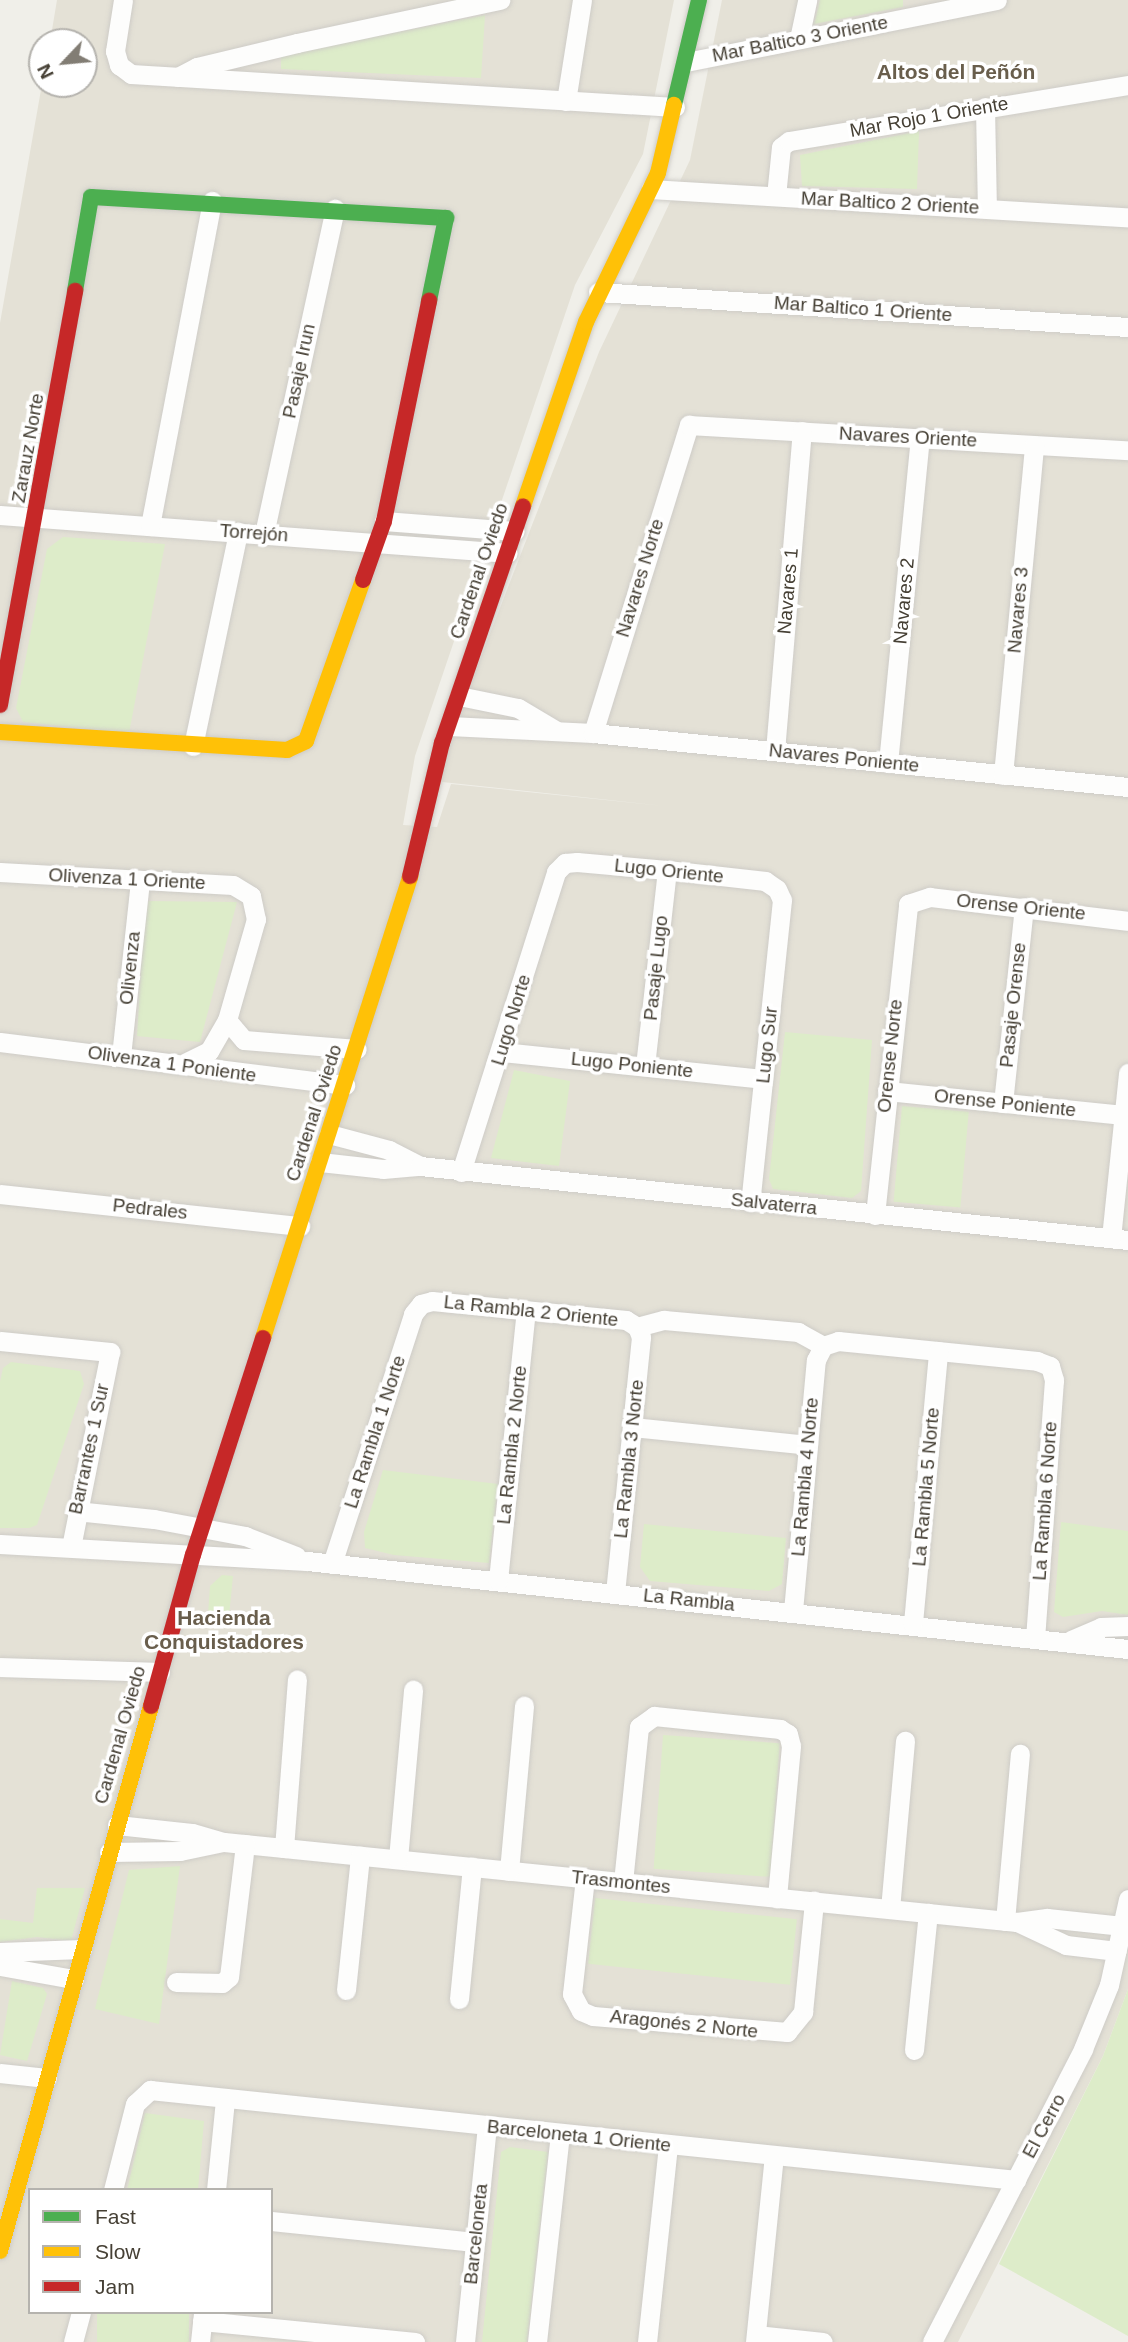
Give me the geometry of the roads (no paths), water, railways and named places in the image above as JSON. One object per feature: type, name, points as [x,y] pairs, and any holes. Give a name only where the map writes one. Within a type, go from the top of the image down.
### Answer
[{"type":"street","points":[[124,0],[115,51],[118,65],[131,74],[174,79],[676,107]]},
{"type":"street","points":[[174,79],[197,67],[500,0]]},
{"type":"street","points":[[566,101],[582,0]]},
{"type":"street","name":"Cardenal Oviedo","points":[[0,2252],[193,1555],[403,905],[449,726],[598,292],[651,189],[676,107],[699,0]]},
{"type":"street","points":[[799,39],[807,0]]},
{"type":"street","name":"Mar Baltico 3 Oriente","points":[[686,62],[962,3],[997,0]]},
{"type":"street","name":"Mar Rojo 1 Oriente","points":[[776,196],[784,143],[1128,85]]},
{"type":"street","points":[[985,107],[987,208]]},
{"type":"street","name":"Mar Baltico 2 Oriente","points":[[651,189],[1128,217]]},
{"type":"street","name":"Zarauz Norte","points":[[0,705],[37,517],[91,197],[212,201]]},
{"type":"street","points":[[0,732],[287,750],[306,741],[384,521],[446,218],[212,201],[150,526]]},
{"type":"street","name":"Pasaje Irun","points":[[264,534],[335,209]]},
{"type":"street","name":"Mar Baltico 1 Oriente","points":[[598,292],[1128,327]]},
{"type":"street","name":"Navares Oriente","points":[[689,425],[1128,450]]},
{"type":"street","name":"Navares Norte","points":[[593,733],[689,425]]},
{"type":"street","name":"Navares 1","points":[[775,751],[802,431]]},
{"type":"street","name":"Navares 2","points":[[888,763],[919,438]]},
{"type":"street","name":"Navares 3","points":[[1003,775],[1034,445]]},
{"type":"street","name":"Torrejón","points":[[0,515],[508,553]]},
{"type":"street","points":[[384,521],[514,531]]},
{"type":"street","points":[[193,746],[238,532]]},
{"type":"street","name":"Navares Poniente","points":[[459,696],[518,708],[559,732]]},
{"type":"street","name":"Navares Poniente","points":[[449,726],[593,733],[1128,787]]},
{"type":"street","name":"Lugo Oriente","points":[[560,867],[577,862],[667,870],[759,880],[777,889]]},
{"type":"street","name":"Lugo Norte","points":[[461,1172],[502,1052],[551,884],[560,867]]},
{"type":"street","name":"Pasaje Lugo","points":[[645,1066],[667,870]]},
{"type":"street","name":"Olivenza 1 Oriente","points":[[0,872],[233,885],[251,896],[256,919],[228,1020]]},
{"type":"street","name":"Olivenza","points":[[121,1055],[139,880]]},
{"type":"street","name":"Lugo Sur","points":[[750,1202],[782,906],[777,889]]},
{"type":"street","name":"Orense Oriente","points":[[913,900],[930,897],[1128,921]]},
{"type":"street","name":"Orense Norte","points":[[874,1214],[904,915],[913,900]]},
{"type":"street","name":"Pasaje Orense","points":[[1003,1103],[1024,907]]},
{"type":"street","points":[[186,1062],[209,1051],[228,1020],[244,1040],[357,1049]]},
{"type":"street","name":"Olivenza 1 Poniente","points":[[0,1042],[186,1062],[218,1071],[345,1085]]},
{"type":"street","name":"Lugo Poniente","points":[[502,1052],[763,1079]]},
{"type":"street","points":[[1119,1239],[1128,1073]]},
{"type":"street","name":"Orense Poniente","points":[[887,1091],[1124,1115]]},
{"type":"street","name":"Salvaterra","points":[[330,1134],[389,1150],[420,1166]]},
{"type":"street","name":"Salvaterra","points":[[320,1162],[383,1169],[420,1166],[1119,1239]]},
{"type":"street","name":"Pedrales","points":[[0,1194],[300,1226]]},
{"type":"street","name":"La Rambla 2 Oriente","points":[[421,1304],[432,1300],[626,1320],[637,1327],[664,1320],[785,1331],[808,1336],[823,1346],[838,1341],[1041,1361],[1050,1366]]},
{"type":"street","name":"La Rambla 1 Norte","points":[[332,1564],[413,1314],[421,1304]]},
{"type":"street","name":"La Rambla 2 Norte","points":[[498,1580],[526,1310]]},
{"type":"street","name":"La Rambla 3 Norte","points":[[615,1592],[641,1337],[637,1327]]},
{"type":"street","name":"Barrantes 1 Sur","points":[[0,1343],[110,1352],[76,1511],[71,1547]]},
{"type":"street","name":"La Rambla 4 Norte","points":[[793,1611],[816,1360],[823,1346]]},
{"type":"street","name":"La Rambla 5 Norte","points":[[913,1623],[938,1351]]},
{"type":"street","name":"La Rambla 6 Norte","points":[[1035,1636],[1054,1380],[1050,1366]]},
{"type":"street","points":[[632,1427],[808,1445]]},
{"type":"street","name":"La Rambla","points":[[76,1511],[201,1528],[262,1541],[307,1561]]},
{"type":"street","name":"La Rambla","points":[[0,1544],[307,1561],[1035,1636],[1128,1649]]},
{"type":"street","name":"La Rambla","points":[[1071,1640],[1101,1627],[1128,1626]]},
{"type":"street","points":[[0,1667],[160,1672]]},
{"type":"street","points":[[284,1848],[296,1680]]},
{"type":"street","points":[[398,1859],[413,1690]]},
{"type":"street","points":[[509,1871],[524,1706]]},
{"type":"street","points":[[623,1882],[639,1727],[654,1716],[780,1729],[788,1734],[791,1746],[777,1898]]},
{"type":"street","points":[[890,1909],[905,1741]]},
{"type":"street","points":[[1011,1922],[1020,1754]]},
{"type":"street","name":"Trasmontes","points":[[117,1825],[224,1842],[1011,1922],[1047,1918],[1123,1926]]},
{"type":"street","name":"Trasmontes","points":[[110,1852],[180,1851],[224,1842]]},
{"type":"street","points":[[176,1982],[222,1983],[229,1978],[245,1844]]},
{"type":"street","points":[[346,1990],[360,1856]]},
{"type":"street","points":[[458,1999],[472,1867]]},
{"type":"street","name":"Aragonés 2 Norte","points":[[585,1878],[572,1987],[577,2007],[593,2016],[774,2033],[793,2028],[803,2012],[814,1902]]},
{"type":"street","name":"El Cerro","points":[[932,2342],[1083,2049],[1117,1951],[1128,1899]]},
{"type":"street","points":[[914,2050],[928,1913]]},
{"type":"street","name":"Trasmontes","points":[[1011,1922],[1066,1945],[1117,1951]]},
{"type":"street","points":[[0,1952],[82,1949]]},
{"type":"street","points":[[0,1966],[74,1979]]},
{"type":"street","points":[[0,2073],[47,2078]]},
{"type":"street","name":"Barceloneta 1 Oriente","points":[[114,2188],[135,2104],[143,2093],[158,2090],[225,2100],[1016,2180]]},
{"type":"street","points":[[216,2188],[225,2100]]},
{"type":"street","name":"Barceloneta","points":[[465,2342],[487,2127]]},
{"type":"street","points":[[537,2342],[560,2134]]},
{"type":"street","points":[[647,2342],[668,2145]]},
{"type":"street","points":[[774,2155],[755,2339],[823,2342]]},
{"type":"street","points":[[273,2221],[475,2242]]},
{"type":"street","points":[[73,2342],[80,2314]]},
{"type":"street","points":[[200,2342],[203,2317],[415,2342]]},
{"type":"district","name":"Altos del Peñón","points":[[956,72]]},
{"type":"district","name":"Hacienda Conquistadores","points":[[224,1630]]}]
